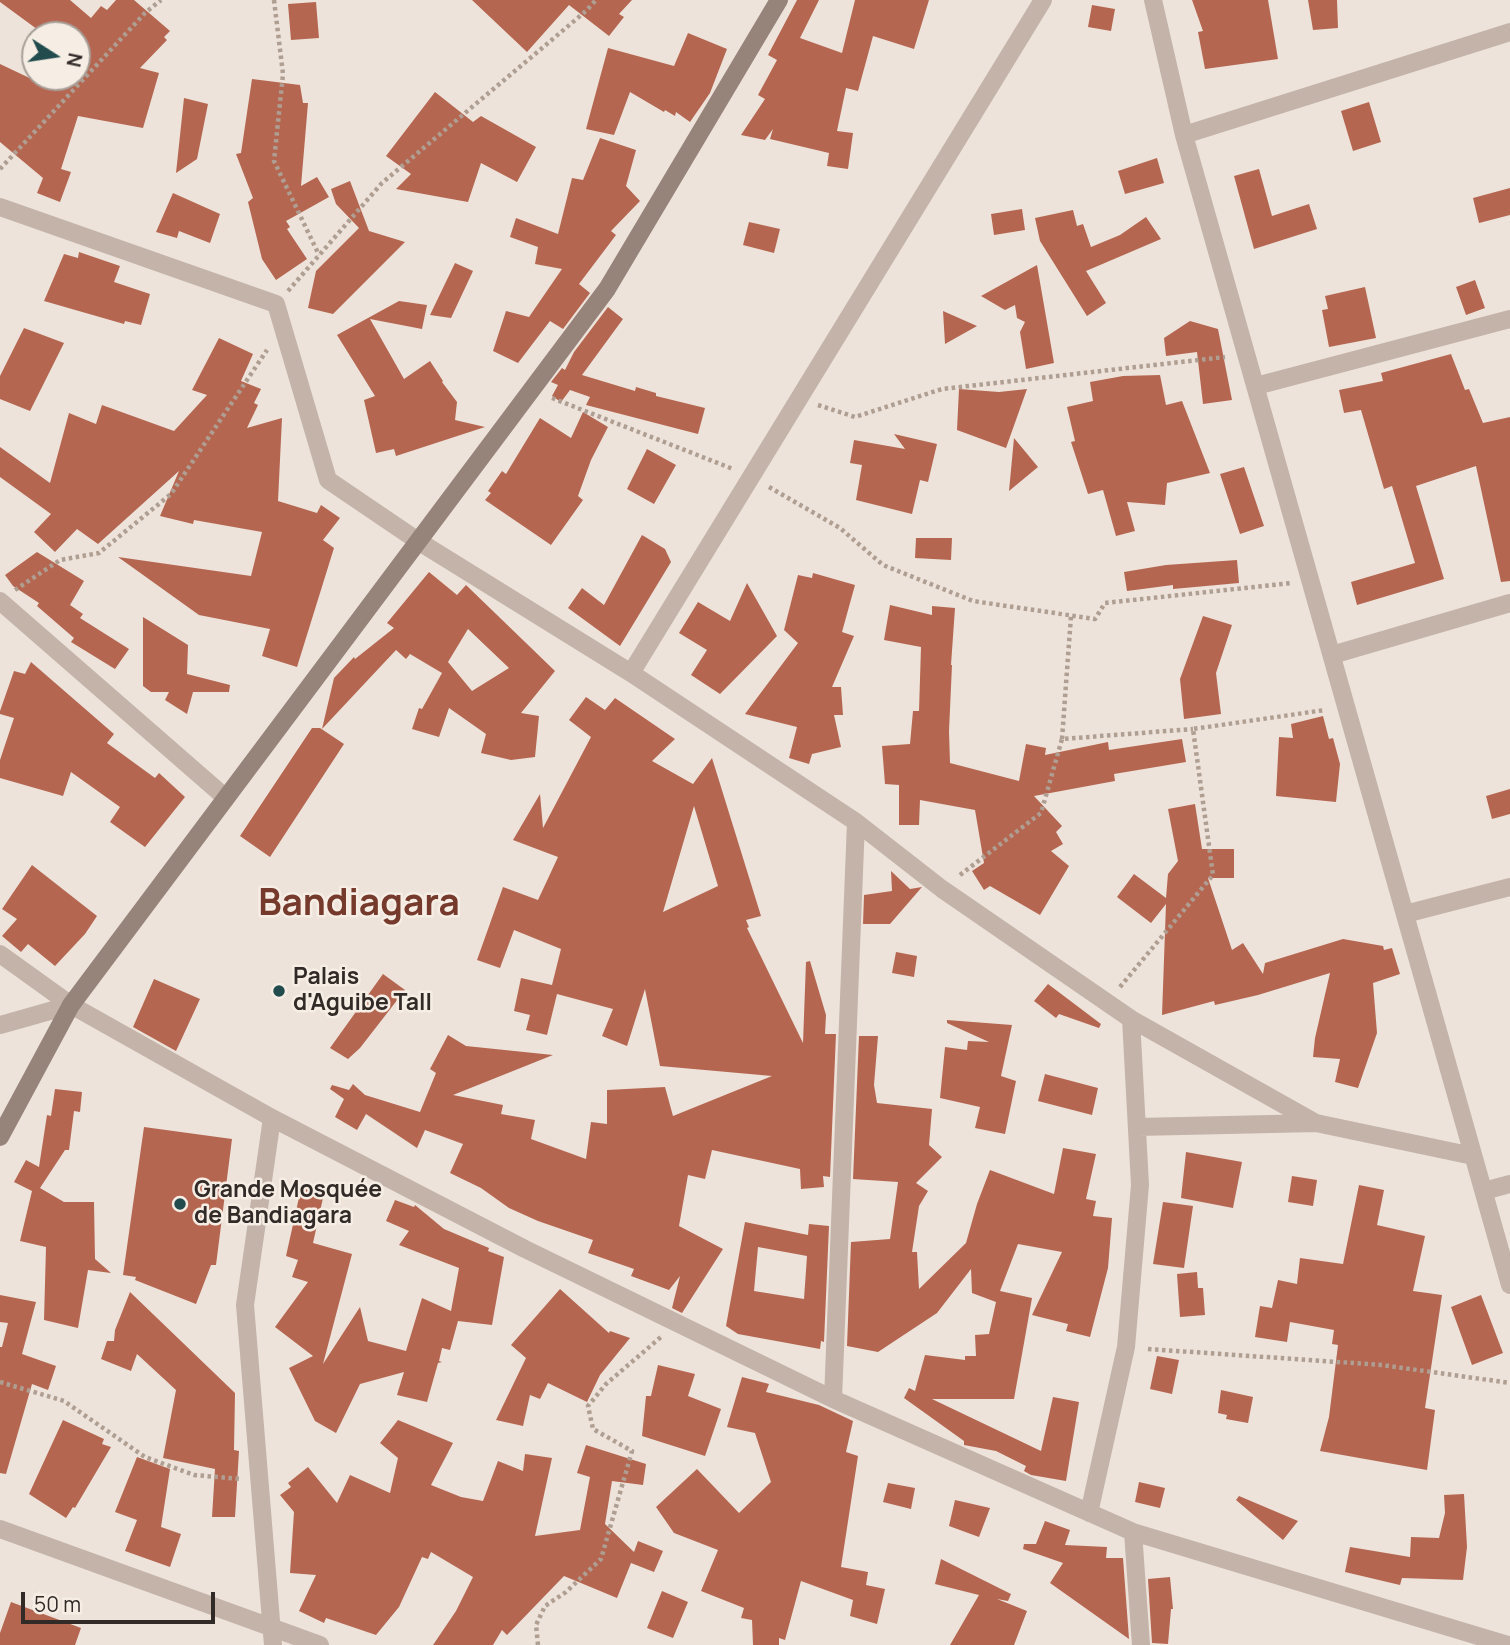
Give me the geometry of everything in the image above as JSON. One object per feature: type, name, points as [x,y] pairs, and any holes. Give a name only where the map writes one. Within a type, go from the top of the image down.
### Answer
[{"type":"main road","points":[[0,1137],[71,1005],[607,289],[779,0]]},
{"type":"street","points":[[631,673],[1043,0]]},
{"type":"street","points":[[1153,0],[1184,135],[1510,1285]]},
{"type":"street","points":[[1184,135],[1510,32]]},
{"type":"street","points":[[0,206],[276,304],[328,480],[418,541],[631,673],[856,822],[942,889],[1131,1019],[1316,1124]]},
{"type":"street","points":[[1256,386],[1510,319]]},
{"type":"street","points":[[5,597],[226,798]]},
{"type":"street","points":[[1332,655],[1510,603]]},
{"type":"street","points":[[833,1399],[856,822]]},
{"type":"street","points":[[1405,914],[1510,887]]},
{"type":"street","points":[[0,954],[71,1005],[272,1118],[525,1249],[833,1399],[1133,1532],[1508,1645]]},
{"type":"street","points":[[0,1025],[71,1005]]},
{"type":"street","points":[[1089,1513],[1126,1347],[1140,1185],[1131,1019]]},
{"type":"street","points":[[272,1118],[244,1306],[273,1645]]},
{"type":"street","points":[[1137,1127],[1316,1124],[1474,1156]]},
{"type":"street","points":[[1483,1191],[1510,1184]]},
{"type":"street","points":[[0,1529],[271,1625],[320,1645]]},
{"type":"street","points":[[1133,1532],[1141,1645]]},
{"type":"path","points":[[0,169],[145,12],[161,0]]},
{"type":"path","points":[[274,0],[283,74],[274,161],[319,255]]},
{"type":"path","points":[[276,304],[382,183],[596,0]]},
{"type":"path","points":[[5,597],[60,560],[99,553],[171,494],[283,326]]},
{"type":"path","points":[[799,399],[855,417],[942,389],[1247,355]]},
{"type":"path","points":[[532,390],[751,477],[840,528],[883,565],[973,601],[1095,619],[1105,603],[1311,580]]},
{"type":"path","points":[[942,889],[1041,814],[1062,739],[1071,616]]},
{"type":"path","points":[[1062,739],[1193,729],[1346,707]]},
{"type":"path","points":[[1107,1003],[1213,875],[1193,729]]},
{"type":"path","points":[[538,1645],[536,1625],[545,1606],[566,1592],[601,1559],[632,1451],[593,1429],[588,1406],[606,1384],[678,1322]]},
{"type":"path","points":[[1126,1347],[1382,1365],[1510,1383]]},
{"type":"path","points":[[0,1382],[64,1401],[145,1457],[194,1475],[259,1481]]},
{"type":"building","points":[[70,0],[91,18],[101,6],[107,10],[116,0],[134,0],[170,31],[164,37],[167,40],[140,68],[159,73],[143,128],[78,116],[61,169],[71,172],[60,202],[37,193],[43,178],[0,142],[0,64],[21,74],[21,91],[91,91],[91,21],[26,21],[0,2]]},
{"type":"building","points":[[472,0],[632,0],[619,14],[624,17],[609,36],[569,5],[527,52]]},
{"type":"building","points":[[797,0],[819,0],[800,38],[842,53],[855,0],[929,0],[914,49],[873,36],[858,91],[846,88],[837,131],[853,133],[848,169],[827,166],[829,153],[770,139],[773,129],[765,140],[741,135],[765,99],[758,95],[777,60],[768,55]]},
{"type":"building","points":[[1192,0],[1268,0],[1278,59],[1205,69],[1198,32],[1203,31]]},
{"type":"building","points":[[1308,0],[1337,0],[1338,28],[1313,30]]},
{"type":"building","points":[[316,2],[319,38],[291,40],[288,4]]},
{"type":"building","points":[[1092,5],[1115,9],[1111,31],[1088,27]]},
{"type":"building","points":[[688,33],[727,49],[710,93],[690,122],[676,112],[675,116],[665,110],[664,112],[630,92],[614,135],[586,129],[608,48],[674,66]]},
{"type":"building","points":[[252,79],[300,85],[303,103],[308,103],[301,186],[317,177],[329,197],[286,221],[290,227],[287,229],[307,259],[276,280],[262,259],[248,202],[253,198],[236,154],[241,153]]},
{"type":"building","points":[[435,92],[473,122],[481,116],[536,147],[517,182],[481,163],[468,202],[396,189],[411,174],[386,156]]},
{"type":"building","points":[[184,98],[208,104],[197,159],[176,173]]},
{"type":"building","points":[[1369,102],[1381,142],[1353,151],[1341,111]]},
{"type":"building","points":[[600,138],[636,150],[626,186],[640,201],[611,231],[616,235],[579,284],[590,293],[563,329],[550,321],[518,363],[493,351],[506,311],[529,317],[562,269],[535,264],[538,247],[510,237],[516,218],[558,234],[572,178],[583,180]]},
{"type":"building","points":[[1157,158],[1164,183],[1125,194],[1118,171]]},
{"type":"building","points":[[1259,169],[1272,216],[1309,204],[1317,229],[1254,249],[1234,176]]},
{"type":"building","points":[[350,181],[369,231],[405,242],[333,314],[308,308],[316,271],[359,228],[336,204],[331,189]]},
{"type":"building","points":[[1510,188],[1510,215],[1479,223],[1473,198]]},
{"type":"building","points":[[173,193],[220,214],[210,243],[179,231],[177,238],[156,232]]},
{"type":"building","points":[[1022,209],[1025,230],[994,235],[991,214]]},
{"type":"building","points":[[1073,210],[1077,226],[1083,224],[1091,247],[1120,235],[1146,217],[1161,239],[1086,271],[1106,303],[1087,316],[1040,241],[1035,218]]},
{"type":"building","points":[[749,222],[780,229],[774,253],[743,245]]},
{"type":"building","points":[[79,252],[120,266],[114,282],[150,294],[141,325],[125,321],[124,324],[44,301],[64,254],[78,258]]},
{"type":"building","points":[[455,263],[473,271],[451,318],[430,315]]},
{"type":"building","points":[[1037,265],[1054,363],[1026,369],[1020,332],[1025,322],[1017,318],[1015,305],[1005,310],[981,296]]},
{"type":"building","points":[[1475,280],[1485,308],[1466,315],[1456,287]]},
{"type":"building","points":[[1365,287],[1376,338],[1329,347],[1322,310],[1328,309],[1325,296]]},
{"type":"building","points":[[399,301],[427,305],[422,329],[370,319],[404,379],[430,361],[457,402],[455,420],[485,427],[396,456],[394,449],[376,453],[364,400],[375,396],[337,335]]},
{"type":"building","points":[[608,307],[623,319],[582,375],[635,391],[636,387],[656,393],[656,396],[705,408],[698,434],[586,405],[590,397],[570,390],[561,402],[552,396],[558,385],[551,382],[562,368],[565,370],[574,352]]},
{"type":"building","points":[[943,311],[977,326],[945,344]]},
{"type":"building","points":[[1190,321],[1218,329],[1232,400],[1203,404],[1197,352],[1166,356],[1164,338]]},
{"type":"building","points":[[24,328],[64,343],[30,411],[0,399],[0,376]]},
{"type":"building","points":[[219,338],[253,354],[241,381],[261,389],[254,403],[258,405],[247,428],[282,418],[278,501],[317,513],[321,505],[340,518],[323,540],[334,548],[297,667],[262,656],[270,629],[199,615],[118,557],[251,576],[262,532],[194,520],[193,524],[160,516],[179,471],[98,544],[77,529],[55,552],[34,532],[51,514],[0,477],[0,447],[50,483],[69,413],[96,424],[102,405],[174,431],[207,395],[192,390]]},
{"type":"building","points":[[1451,354],[1465,390],[1469,389],[1483,423],[1510,417],[1510,581],[1501,582],[1476,466],[1416,486],[1444,579],[1357,605],[1351,582],[1415,563],[1392,486],[1384,489],[1361,410],[1344,413],[1339,390],[1383,381],[1381,373]]},
{"type":"building","points":[[1160,375],[1166,405],[1182,401],[1210,473],[1167,483],[1165,505],[1127,502],[1135,531],[1116,536],[1103,490],[1088,494],[1071,442],[1075,441],[1067,407],[1093,401],[1090,382],[1123,376]]},
{"type":"building","points":[[959,389],[999,392],[1027,389],[1006,448],[957,430]]},
{"type":"building","points":[[583,412],[608,427],[591,460],[578,496],[583,500],[551,545],[485,500],[502,471],[506,474],[540,418],[571,438]]},
{"type":"building","points":[[894,434],[937,444],[928,482],[920,480],[912,514],[856,500],[862,465],[850,463],[854,440],[905,449]]},
{"type":"building","points":[[1014,438],[1038,467],[1009,491]]},
{"type":"building","points":[[647,449],[676,465],[654,504],[627,489]]},
{"type":"building","points":[[1244,467],[1264,526],[1240,534],[1220,474]]},
{"type":"building","points":[[642,535],[665,549],[671,562],[620,646],[568,608],[582,588],[604,605]]},
{"type":"building","points":[[916,538],[952,538],[951,560],[915,558]]},
{"type":"building","points":[[37,552],[84,581],[70,605],[83,614],[80,618],[129,649],[115,669],[71,642],[74,638],[37,606],[39,603],[13,586],[5,575]]},
{"type":"building","points":[[1237,560],[1239,583],[1173,589],[1173,585],[1127,591],[1124,572],[1166,565]]},
{"type":"building","points":[[429,572],[457,595],[466,585],[555,671],[521,713],[539,716],[535,757],[511,760],[481,753],[486,734],[449,708],[439,737],[412,729],[419,708],[422,709],[442,673],[410,654],[406,659],[396,650],[322,729],[334,678],[354,657],[355,659],[394,628],[387,623]],"holes":[[[468,629],[509,668],[472,691],[448,662]]]},
{"type":"building","points":[[813,573],[855,585],[842,632],[854,636],[832,687],[841,687],[843,715],[834,715],[841,747],[812,754],[809,764],[789,758],[797,727],[745,714],[798,643],[784,630],[798,575],[812,578]]},
{"type":"building","points":[[747,583],[777,636],[720,694],[691,675],[707,650],[679,633],[698,602],[730,621]]},
{"type":"building","points":[[890,605],[932,615],[932,606],[955,608],[951,665],[950,763],[1019,781],[1026,744],[1046,748],[1045,755],[1108,742],[1109,750],[1182,739],[1186,762],[1114,774],[1115,781],[1034,796],[1062,826],[1056,832],[1063,844],[1051,851],[1069,866],[1040,915],[990,886],[984,890],[972,871],[984,863],[975,810],[920,800],[919,825],[899,825],[899,785],[885,784],[882,746],[910,744],[913,711],[919,711],[921,647],[884,640]]},
{"type":"building","points":[[1203,616],[1232,625],[1216,673],[1221,714],[1184,719],[1180,679]]},
{"type":"building","points":[[143,617],[188,645],[187,674],[230,685],[229,692],[193,692],[187,714],[165,700],[169,692],[151,692],[143,686]]},
{"type":"building","points":[[31,662],[114,734],[107,743],[155,778],[159,773],[185,797],[145,847],[110,822],[120,807],[71,772],[63,796],[0,778],[0,760],[14,718],[0,714],[0,711],[14,671],[25,674]]},
{"type":"building","points":[[586,697],[605,710],[615,698],[675,739],[652,761],[693,784],[712,758],[761,916],[746,920],[749,927],[747,928],[803,1043],[806,962],[810,961],[826,1015],[825,1034],[836,1034],[830,1177],[823,1176],[824,1187],[801,1189],[800,1169],[712,1150],[705,1179],[688,1175],[679,1226],[723,1249],[682,1313],[672,1308],[680,1276],[669,1290],[631,1276],[634,1269],[588,1253],[593,1240],[509,1208],[481,1188],[450,1173],[463,1144],[425,1130],[417,1148],[366,1114],[357,1130],[335,1117],[344,1099],[330,1089],[332,1085],[349,1090],[353,1084],[365,1095],[420,1112],[436,1073],[430,1069],[448,1035],[466,1046],[553,1055],[453,1095],[503,1105],[501,1114],[535,1120],[531,1139],[586,1159],[591,1122],[607,1124],[607,1090],[665,1087],[673,1116],[772,1076],[660,1066],[645,989],[627,1046],[602,1036],[613,1009],[557,994],[547,1035],[526,1030],[530,1015],[514,1011],[521,978],[552,985],[561,949],[514,930],[500,968],[477,960],[503,887],[538,900],[558,857],[513,840],[540,794],[543,828],[591,737],[569,720]],"holes":[[[694,806],[718,886],[663,912]]]},
{"type":"building","points":[[1323,716],[1340,764],[1336,802],[1276,796],[1279,737],[1293,738],[1291,724]]},
{"type":"building","points":[[312,728],[320,728],[344,744],[270,857],[240,836]]},
{"type":"building","points":[[1510,789],[1510,814],[1492,819],[1486,796]]},
{"type":"building","points":[[1195,804],[1202,849],[1234,849],[1234,878],[1208,878],[1232,950],[1243,943],[1263,974],[1265,963],[1343,939],[1383,946],[1384,950],[1392,948],[1400,974],[1373,983],[1377,1033],[1358,1088],[1335,1082],[1340,1059],[1313,1057],[1330,973],[1258,995],[1215,1005],[1214,1001],[1162,1015],[1166,904],[1151,923],[1117,897],[1134,874],[1166,898],[1168,874],[1178,861],[1168,809]]},
{"type":"building","points":[[32,865],[97,916],[85,934],[55,966],[28,944],[21,952],[2,936],[17,919],[2,909]]},
{"type":"building","points":[[891,871],[910,889],[922,887],[890,924],[863,924],[864,895],[892,891]]},
{"type":"building","points":[[896,952],[917,956],[914,977],[892,973]]},
{"type":"building","points":[[383,974],[405,990],[360,1048],[348,1059],[330,1048]]},
{"type":"building","points":[[154,979],[200,999],[176,1051],[133,1027]]},
{"type":"building","points":[[1048,984],[1101,1024],[1099,1028],[1059,1014],[1056,1018],[1034,1001]]},
{"type":"building","points":[[947,1020],[1012,1025],[1001,1076],[1016,1081],[1005,1134],[975,1128],[980,1107],[940,1098],[945,1047],[967,1050],[968,1041],[989,1042],[947,1023]]},
{"type":"building","points":[[859,1036],[878,1036],[874,1085],[877,1103],[932,1109],[929,1145],[942,1157],[916,1183],[928,1191],[919,1206],[912,1252],[917,1252],[919,1289],[966,1243],[990,1170],[1054,1194],[1063,1148],[1096,1154],[1086,1199],[1096,1201],[1093,1216],[1112,1218],[1108,1268],[1090,1337],[1066,1331],[1068,1324],[1032,1315],[1062,1252],[1018,1244],[1000,1291],[1032,1298],[1014,1399],[932,1399],[1041,1451],[1053,1397],[1079,1402],[1066,1481],[1031,1475],[1024,1471],[1026,1466],[996,1451],[964,1445],[964,1441],[904,1398],[909,1388],[915,1391],[925,1355],[965,1360],[965,1356],[976,1356],[975,1335],[989,1334],[996,1302],[972,1293],[971,1269],[937,1313],[878,1352],[847,1346],[851,1242],[890,1239],[898,1182],[853,1179]]},
{"type":"building","points":[[1045,1074],[1098,1088],[1092,1115],[1038,1101]]},
{"type":"building","points":[[55,1089],[82,1092],[80,1112],[74,1111],[69,1150],[65,1150],[40,1188],[64,1202],[94,1202],[95,1259],[111,1273],[88,1270],[78,1328],[44,1320],[46,1247],[20,1241],[32,1191],[14,1182],[26,1160],[39,1167],[47,1115],[51,1116]]},
{"type":"building","points":[[144,1127],[232,1139],[216,1265],[211,1265],[196,1304],[135,1280],[136,1277],[123,1275]]},
{"type":"building","points":[[1186,1152],[1242,1162],[1233,1208],[1181,1198]]},
{"type":"building","points":[[1292,1176],[1317,1180],[1313,1206],[1288,1202]]},
{"type":"building","points":[[302,1184],[325,1189],[313,1243],[352,1254],[323,1364],[360,1307],[368,1341],[406,1351],[422,1298],[451,1311],[459,1268],[399,1245],[409,1231],[386,1221],[395,1200],[414,1207],[415,1205],[444,1229],[504,1257],[492,1325],[458,1321],[450,1350],[442,1348],[439,1361],[442,1362],[438,1363],[427,1402],[397,1395],[404,1372],[360,1384],[336,1433],[315,1421],[289,1368],[313,1356],[275,1327],[308,1282],[292,1277],[298,1260],[286,1256]]},
{"type":"building","points":[[1359,1185],[1384,1190],[1377,1225],[1425,1236],[1413,1291],[1442,1295],[1425,1408],[1435,1410],[1427,1470],[1320,1451],[1329,1417],[1338,1345],[1332,1344],[1334,1330],[1290,1322],[1287,1342],[1255,1337],[1260,1306],[1272,1308],[1278,1280],[1297,1284],[1300,1258],[1343,1264]]},
{"type":"building","points":[[1163,1202],[1193,1206],[1184,1268],[1153,1264]]},
{"type":"building","points":[[745,1222],[808,1235],[809,1224],[829,1226],[824,1342],[821,1341],[820,1349],[738,1334],[726,1326]],"holes":[[[758,1247],[807,1256],[804,1299],[754,1291]]]},
{"type":"building","points":[[1197,1272],[1198,1288],[1203,1288],[1205,1315],[1180,1317],[1177,1274]]},
{"type":"building","points":[[560,1289],[609,1333],[610,1331],[630,1338],[600,1375],[587,1402],[548,1383],[540,1399],[530,1395],[523,1426],[496,1420],[526,1358],[511,1345]]},
{"type":"building","points":[[130,1292],[235,1393],[234,1450],[239,1451],[235,1517],[212,1517],[215,1469],[163,1458],[176,1390],[137,1354],[131,1371],[101,1359],[107,1341],[114,1341],[115,1330]]},
{"type":"building","points":[[0,1295],[36,1302],[22,1354],[56,1366],[48,1390],[32,1384],[6,1474],[0,1473],[0,1347],[8,1323],[0,1322]]},
{"type":"building","points":[[1481,1295],[1503,1353],[1472,1365],[1451,1307]]},
{"type":"building","points":[[1157,1356],[1179,1360],[1172,1394],[1150,1389]]},
{"type":"building","points":[[658,1365],[695,1374],[688,1396],[721,1409],[705,1456],[642,1436],[646,1396],[651,1396]]},
{"type":"building","points":[[742,1377],[769,1384],[766,1392],[819,1405],[853,1421],[846,1452],[858,1456],[841,1567],[868,1572],[866,1585],[885,1589],[877,1624],[850,1616],[853,1600],[801,1581],[785,1640],[779,1638],[779,1645],[753,1645],[752,1620],[741,1618],[744,1608],[701,1591],[718,1550],[674,1533],[656,1507],[697,1469],[739,1513],[771,1482],[755,1433],[727,1427]]},
{"type":"building","points":[[1221,1390],[1253,1397],[1248,1423],[1226,1419],[1227,1415],[1218,1413]]},
{"type":"building","points":[[63,1420],[104,1439],[102,1444],[111,1447],[75,1508],[73,1507],[66,1518],[29,1494]]},
{"type":"building","points":[[398,1420],[453,1443],[431,1485],[461,1497],[483,1501],[498,1461],[523,1471],[525,1454],[552,1458],[535,1536],[580,1530],[590,1477],[577,1473],[586,1445],[646,1464],[643,1485],[612,1481],[605,1524],[634,1552],[638,1541],[663,1551],[654,1572],[631,1563],[617,1598],[564,1576],[507,1635],[502,1630],[493,1645],[433,1645],[456,1611],[473,1577],[431,1552],[428,1559],[422,1557],[399,1607],[376,1635],[326,1618],[324,1623],[299,1611],[316,1575],[290,1573],[294,1512],[280,1495],[291,1487],[288,1483],[308,1467],[337,1503],[350,1475],[390,1493],[398,1458],[380,1443]]},
{"type":"building","points":[[137,1457],[170,1469],[161,1527],[181,1534],[170,1567],[125,1551],[137,1520],[115,1512]]},
{"type":"building","points":[[1139,1482],[1165,1488],[1160,1508],[1135,1502]]},
{"type":"building","points":[[888,1483],[915,1488],[911,1509],[883,1502]]},
{"type":"building","points":[[1464,1494],[1467,1547],[1463,1580],[1402,1578],[1400,1585],[1345,1572],[1350,1547],[1410,1557],[1411,1537],[1439,1538],[1445,1513],[1444,1495]]},
{"type":"building","points":[[1239,1496],[1298,1521],[1283,1540],[1236,1500]]},
{"type":"building","points":[[955,1500],[990,1508],[979,1537],[949,1526]]},
{"type":"building","points":[[1045,1521],[1070,1530],[1065,1545],[1107,1547],[1106,1558],[1123,1558],[1129,1639],[1050,1583],[1063,1563],[1023,1549],[1024,1544],[1036,1544]]},
{"type":"building","points":[[941,1559],[1011,1594],[1008,1601],[997,1599],[1027,1611],[1014,1645],[950,1645],[979,1595],[935,1584]]},
{"type":"building","points":[[1170,1577],[1173,1609],[1168,1644],[1152,1643],[1148,1579]]},
{"type":"building","points":[[662,1591],[688,1602],[673,1638],[647,1628]]},
{"type":"building","points":[[11,1602],[81,1628],[75,1645],[0,1645],[0,1633]]},
{"type":"place","name":"Palais d'Aguibe Tall","points":[[279,991]]},
{"type":"place","name":"Grande Mosquée de Bandiagara","points":[[180,1204]]},
{"type":"district","name":"Bandiagara","points":[[359,905]]}]
